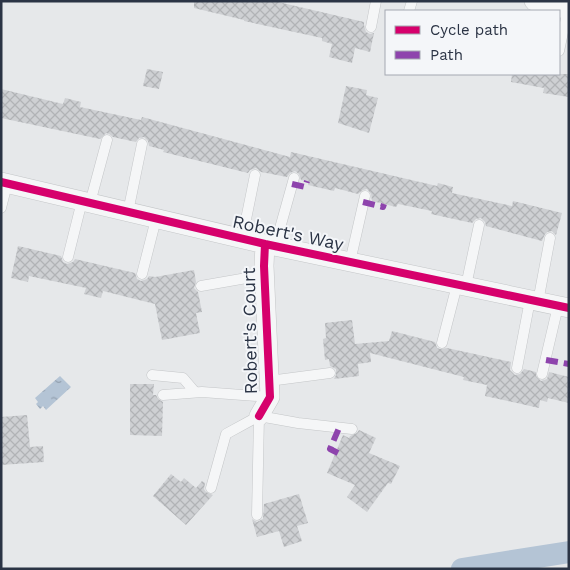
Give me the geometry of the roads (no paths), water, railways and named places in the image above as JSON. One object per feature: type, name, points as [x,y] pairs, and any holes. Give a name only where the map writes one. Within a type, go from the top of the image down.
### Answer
[{"type":"street","points":[[535,5],[568,9]]},
{"type":"street","name":"Robert's Way","points":[[4,183],[242,239],[564,307]]},
{"type":"street","name":"Robert's Court","points":[[259,416],[270,389],[264,275],[270,245]]},
{"type":"lane","points":[[371,27],[376,1]]},
{"type":"lane","points":[[560,47],[568,9]]},
{"type":"lane","points":[[68,257],[107,140]]},
{"type":"lane","points":[[128,212],[142,144]]},
{"type":"lane","points":[[242,239],[255,175]]},
{"type":"lane","points":[[270,245],[294,178]]},
{"type":"lane","points":[[1,208],[4,183]]},
{"type":"lane","points":[[350,262],[365,196]]},
{"type":"lane","points":[[142,274],[156,219]]},
{"type":"lane","points":[[442,342],[479,225]]},
{"type":"lane","points":[[517,368],[550,238]]},
{"type":"lane","points":[[201,286],[264,275]]},
{"type":"lane","points":[[542,374],[564,307]]},
{"type":"lane","points":[[163,395],[270,389],[330,374]]},
{"type":"lane","points":[[152,375],[183,378],[195,392]]},
{"type":"lane","points":[[257,515],[259,416]]},
{"type":"lane","points":[[211,488],[226,434],[259,416],[298,423],[352,429]]},
{"type":"water","points":[[60,376],[71,387],[46,410],[43,406],[40,409],[36,404],[38,402],[35,398]]},
{"type":"waterway","points":[[462,569],[569,552]]}]
